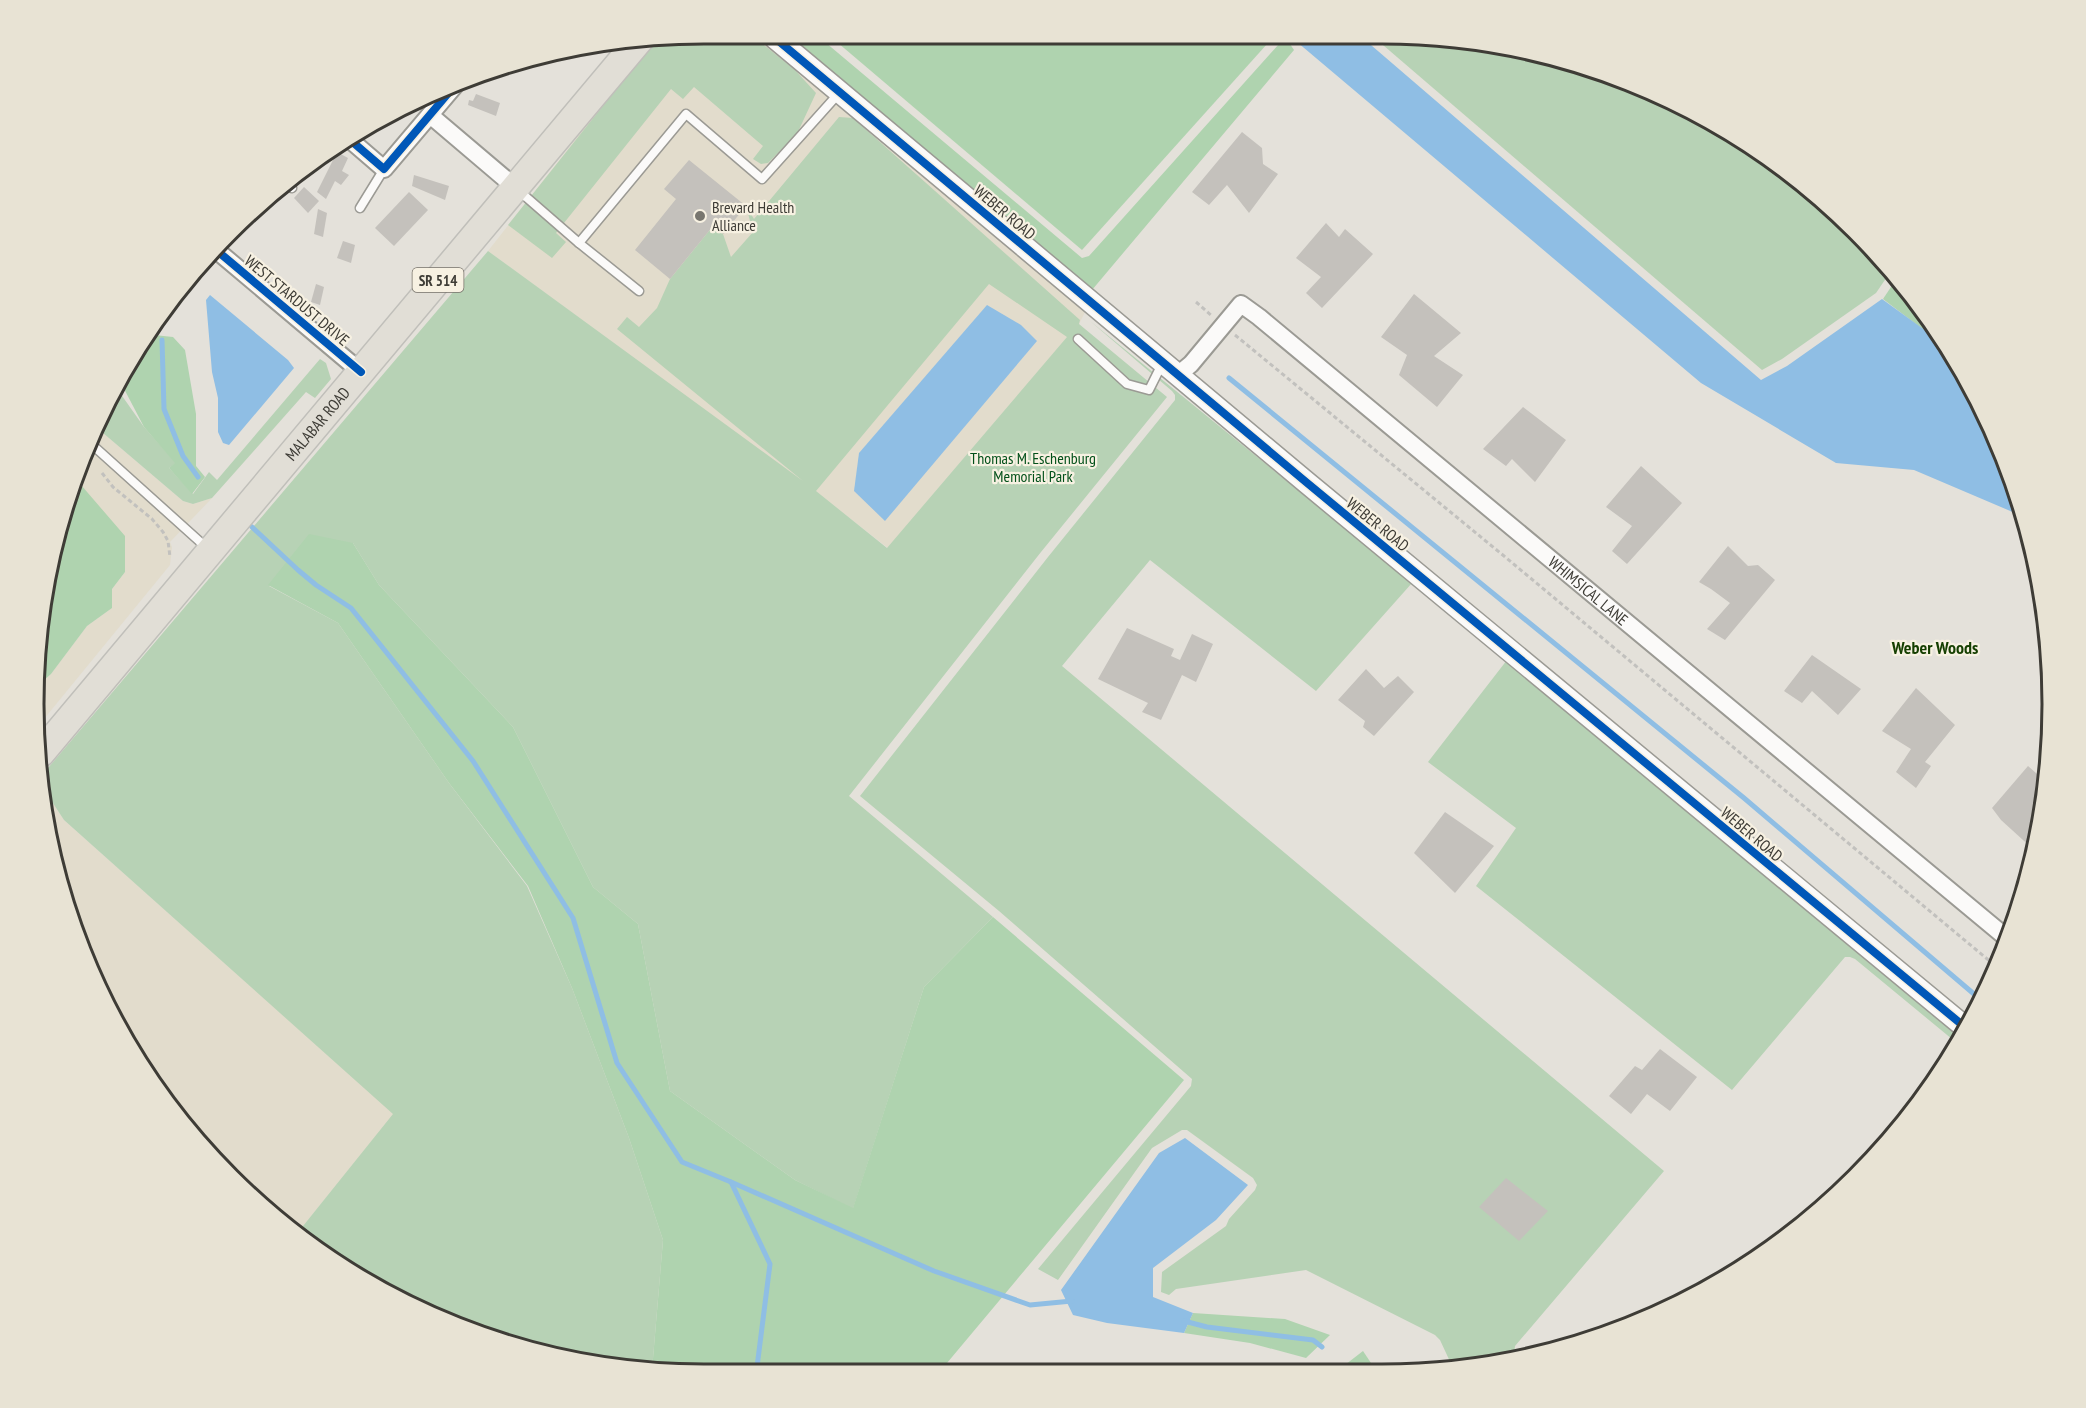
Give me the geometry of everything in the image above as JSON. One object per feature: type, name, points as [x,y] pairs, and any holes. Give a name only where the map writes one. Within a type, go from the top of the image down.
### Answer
[{"type":"main road","name":"MALABAR ROAD","points":[[45,748],[633,48]]},
{"type":"street","name":"WEBER ROAD","points":[[782,44],[1306,482],[1960,1023]]},
{"type":"street","points":[[355,144],[384,169],[445,97]]},
{"type":"street","points":[[430,115],[516,188]]},
{"type":"street","name":"WEST STARDUST DRIVE","points":[[221,254],[361,372]]},
{"type":"street","name":"WHIMSICAL LANE","points":[[1171,368],[1191,364],[1240,304],[1259,317],[2001,933]]},
{"type":"lane","points":[[579,243],[686,114],[762,179],[840,92]]},
{"type":"lane","points":[[360,208],[384,169]]},
{"type":"lane","points":[[516,188],[639,291]]},
{"type":"lane","points":[[1078,339],[1127,384],[1149,390],[1171,368]]},
{"type":"lane","points":[[95,448],[210,552]]},
{"type":"path","points":[[1196,302],[1990,961]]},
{"type":"path","points":[[99,469],[113,487],[163,531],[168,541],[170,557]]},
{"type":"shaded area","points":[[765,44],[1086,310],[1079,324],[888,548],[816,492],[488,251],[649,46]]},
{"type":"shaded area","points":[[103,433],[183,501],[193,504],[212,498],[170,542],[172,547],[170,565],[44,718],[45,680],[87,626],[112,608],[112,589],[125,572],[80,488]]},
{"type":"shaded area","points":[[51,799],[64,820],[394,1114],[302,1228],[269,1201],[207,1139],[155,1071],[132,1034],[94,957],[79,916],[66,875]]},
{"type":"green space","points":[[762,44],[795,70],[816,93],[797,134],[768,163],[761,164],[753,159],[763,146],[694,87],[683,99],[671,89],[556,233],[566,242],[552,258],[508,225],[651,46]]},
{"type":"green space","points":[[798,44],[827,44],[1082,258],[1089,256],[1279,44],[1290,44],[1294,50],[1092,290]]},
{"type":"green space","points":[[839,44],[1267,44],[1082,250]]},
{"type":"green space","points":[[1382,44],[1425,45],[1511,56],[1553,66],[1635,94],[1712,132],[1784,180],[1817,207],[1849,237],[1886,278],[1876,293],[1782,359],[1762,370]]},
{"type":"green space","name":"Thomas M. Eschenburg Memorial Park","points":[[839,117],[853,118],[1080,320],[1079,324],[1167,397],[1041,552],[849,796],[993,917],[924,987],[853,1209],[795,1180],[670,1091],[638,924],[593,887],[513,727],[379,585],[353,543],[269,586],[338,623],[449,783],[527,886],[572,988],[629,1138],[663,1240],[653,1362],[618,1359],[533,1342],[451,1314],[374,1276],[302,1228],[393,1114],[64,820],[51,799],[47,769],[488,251],[803,481],[617,329],[627,317],[639,327],[657,308],[670,279],[713,226],[723,234],[731,257],[753,232],[746,206],[754,219]],"holes":[[[989,284],[1067,337],[887,548],[816,491]]]},
{"type":"green space","points":[[1892,285],[1929,334],[1883,299]]},
{"type":"green space","points":[[1090,321],[1412,583],[1316,691],[1150,560],[1062,666],[1664,1171],[1515,1346],[1514,1351],[1450,1361],[1440,1340],[1435,1335],[1306,1270],[1176,1289],[1169,1295],[1161,1292],[1162,1272],[1226,1226],[1229,1219],[1257,1185],[1253,1178],[1187,1130],[1182,1130],[1152,1148],[1058,1280],[1038,1269],[1191,1086],[1192,1079],[999,911],[860,796],[1175,400],[1172,391]]},
{"type":"green space","points":[[156,335],[173,337],[185,350],[196,414],[196,466],[205,477],[192,494],[169,468],[175,463],[144,427],[124,389]]},
{"type":"green space","points":[[320,359],[326,363],[331,379],[315,398],[306,392],[212,498],[193,504],[183,501],[103,433],[121,395],[144,427],[176,463],[169,468],[193,494],[209,472],[217,480]]},
{"type":"green space","points":[[81,485],[125,536],[125,572],[112,589],[112,608],[87,626],[45,680],[49,618],[66,533]]},
{"type":"green space","points":[[309,534],[353,543],[379,585],[513,727],[593,887],[638,924],[670,1091],[795,1180],[853,1208],[924,987],[993,917],[1184,1080],[946,1364],[653,1362],[663,1240],[629,1138],[572,988],[528,886],[449,783],[338,623],[268,585]]},
{"type":"green space","points":[[1507,660],[1955,1032],[1951,1038],[1855,959],[1845,957],[1732,1090],[1476,886],[1516,828],[1428,762]]},
{"type":"green space","points":[[1193,1313],[1285,1319],[1330,1335],[1306,1358],[1250,1343],[1184,1333]]},
{"type":"green space","points":[[1363,1351],[1372,1364],[1346,1364]]},
{"type":"water","points":[[1299,44],[1370,44],[1761,380],[1787,366],[1882,299],[1927,332],[1954,374],[1992,451],[2013,512],[1914,470],[1836,463],[1701,383]]},
{"type":"water","points":[[210,295],[288,360],[294,368],[229,445],[223,443],[218,432],[218,398],[212,372],[206,300]]},
{"type":"water","points":[[987,305],[1021,325],[1037,341],[885,521],[854,491],[859,453]]},
{"type":"water","points":[[1185,1138],[1248,1185],[1216,1220],[1153,1268],[1153,1297],[1193,1313],[1184,1333],[1107,1323],[1073,1315],[1061,1290],[1159,1153]]},
{"type":"building","points":[[476,94],[500,103],[496,116],[468,105],[469,100],[473,101]]},
{"type":"building","points":[[1242,132],[1262,148],[1263,164],[1278,174],[1249,213],[1227,185],[1209,205],[1192,192]]},
{"type":"building","points":[[340,153],[348,158],[342,171],[349,175],[341,185],[335,181],[326,199],[317,192],[335,157]]},
{"type":"building","name":"Brevard Health Alliance","points":[[689,160],[746,206],[723,234],[713,226],[670,279],[635,250],[676,199],[664,189]]},
{"type":"building","points":[[414,175],[449,186],[445,200],[412,186]]},
{"type":"building","points":[[304,187],[319,201],[308,213],[294,198]]},
{"type":"building","points":[[409,192],[428,210],[394,246],[375,228]]},
{"type":"building","points":[[318,209],[327,213],[323,237],[314,234]]},
{"type":"building","points":[[1326,223],[1339,237],[1345,229],[1373,254],[1322,308],[1306,293],[1321,277],[1296,258]]},
{"type":"building","points":[[343,241],[355,245],[351,263],[337,258]]},
{"type":"building","points":[[316,284],[324,287],[320,305],[311,302]]},
{"type":"building","points":[[1414,294],[1461,333],[1434,356],[1463,375],[1437,407],[1399,375],[1407,355],[1381,337]]},
{"type":"building","points":[[1523,407],[1566,440],[1535,482],[1512,459],[1506,466],[1483,449]]},
{"type":"building","points":[[1641,466],[1682,503],[1627,564],[1612,551],[1632,526],[1606,507]]},
{"type":"building","points":[[1728,546],[1748,566],[1758,565],[1775,580],[1725,640],[1707,629],[1730,603],[1699,582]]},
{"type":"building","points":[[1127,628],[1174,649],[1171,656],[1180,660],[1192,634],[1213,644],[1196,682],[1182,675],[1161,720],[1142,712],[1148,703],[1098,679]]},
{"type":"building","points":[[1812,655],[1861,689],[1838,715],[1812,691],[1802,703],[1784,691]]},
{"type":"building","points":[[1366,669],[1384,688],[1398,676],[1414,692],[1374,736],[1363,727],[1365,721],[1338,700]]},
{"type":"building","points":[[1916,688],[1955,725],[1925,762],[1931,766],[1916,788],[1896,772],[1911,749],[1882,731]]},
{"type":"building","points":[[2028,766],[2038,775],[2027,844],[2001,820],[1992,808]]},
{"type":"building","points":[[1445,812],[1494,846],[1455,893],[1414,853]]},
{"type":"building","points":[[1660,1049],[1697,1077],[1670,1111],[1647,1094],[1631,1114],[1609,1096],[1635,1066],[1642,1070]]},
{"type":"building","points":[[1506,1178],[1548,1211],[1519,1241],[1479,1207]]},
{"type":"waterway","points":[[162,340],[164,409],[183,456],[198,477]]},
{"type":"waterway","points":[[1229,378],[1744,798],[1975,995]]},
{"type":"waterway","points":[[252,527],[316,585],[351,608],[473,761],[573,918],[617,1063],[682,1162],[731,1182],[770,1264],[757,1364]]},
{"type":"waterway","points":[[731,1182],[934,1271],[1030,1305],[1072,1301]]},
{"type":"waterway","points":[[1184,1321],[1207,1327],[1313,1340],[1322,1347]]},
{"type":"cycle path","points":[[782,44],[1306,482],[1960,1023]]},
{"type":"cycle path","points":[[355,144],[384,169],[445,97]]},
{"type":"cycle path","points":[[221,254],[361,372]]},
{"type":"place","name":"Brevard Health Alliance","points":[[700,216]]},
{"type":"district","name":"Weber Woods","points":[[1935,647]]}]
